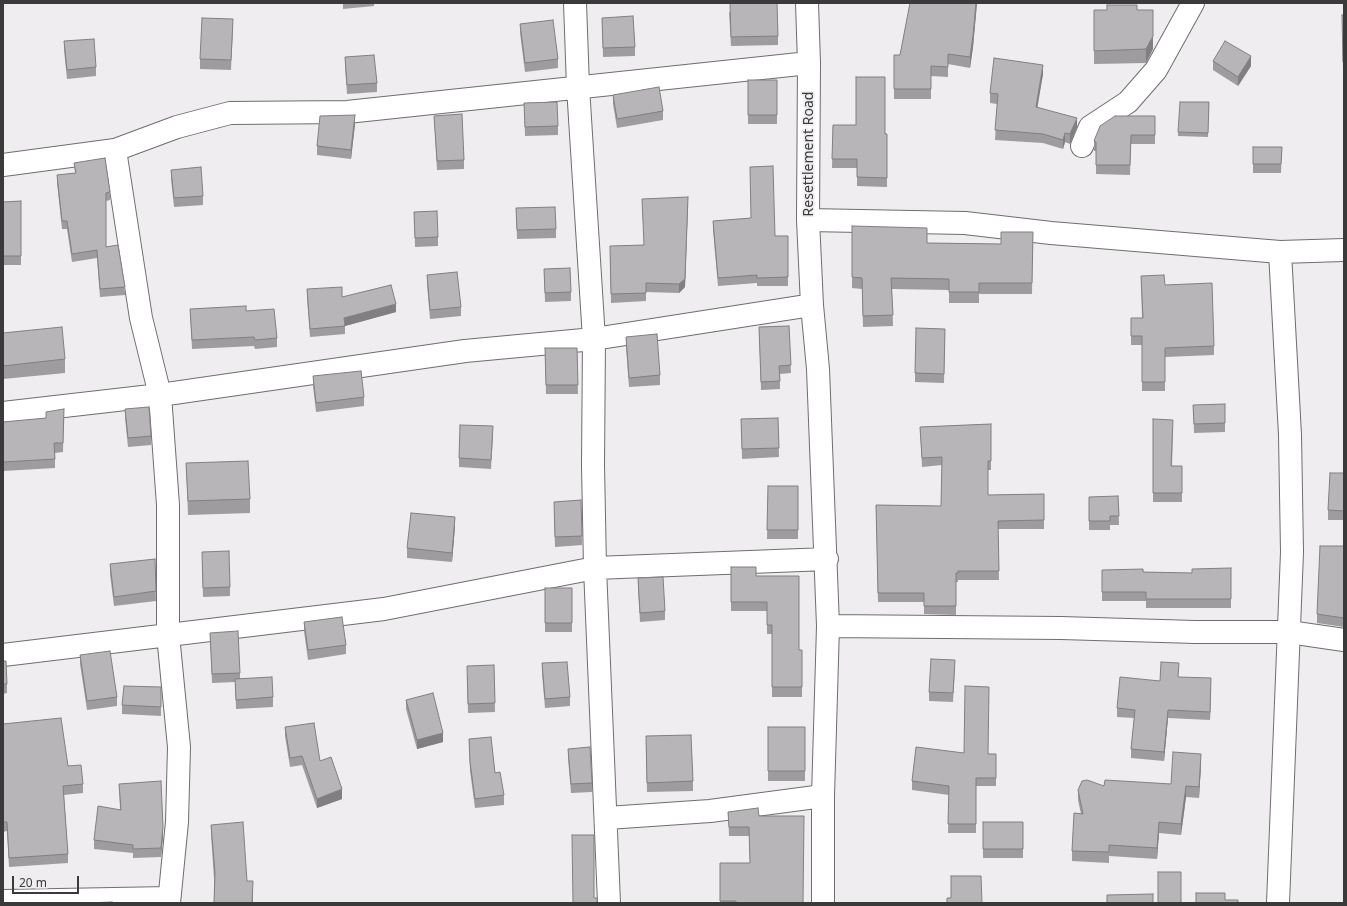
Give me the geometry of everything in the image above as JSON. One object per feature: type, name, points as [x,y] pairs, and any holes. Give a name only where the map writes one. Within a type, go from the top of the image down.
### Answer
[{"type":"street","points":[[574,3],[594,339],[593,465],[595,568],[607,818],[609,903]]},
{"type":"street","name":"Resettlement Road","points":[[807,3],[809,63],[808,220],[812,306],[818,369],[827,559],[828,626],[823,796],[823,903]]},
{"type":"street","points":[[1082,146],[1090,127],[1128,102],[1156,70],[1192,3]]},
{"type":"street","points":[[3,165],[115,150],[177,127],[230,113],[347,112],[809,63]]},
{"type":"street","points":[[3,901],[169,901],[177,822],[179,746],[168,635],[168,505],[160,395],[141,318],[115,150]]},
{"type":"street","points":[[808,220],[965,223],[1051,233],[1280,252],[1297,250],[1344,250]]},
{"type":"street","points":[[1278,903],[1292,552],[1291,476],[1280,252]]},
{"type":"street","points":[[3,413],[160,395],[465,351],[594,339],[812,306]]},
{"type":"street","points":[[3,655],[384,609],[595,568],[827,559]]},
{"type":"street","points":[[828,626],[1289,632],[1344,640]]},
{"type":"street","points":[[607,818],[710,811],[823,796]]},
{"type":"building","points":[[730,3],[777,3],[778,36],[731,37]]},
{"type":"building","points":[[910,3],[976,3],[970,57],[948,54],[948,67],[931,66],[931,89],[894,89],[894,55],[900,55]]},
{"type":"building","points":[[1107,5],[1137,5],[1137,10],[1153,10],[1153,36],[1146,49],[1094,51],[1094,10],[1107,10]]},
{"type":"building","points":[[1342,15],[1344,15],[1344,62],[1343,62]]},
{"type":"building","points":[[633,16],[635,47],[603,48],[602,18]]},
{"type":"building","points":[[202,18],[233,19],[231,60],[200,59]]},
{"type":"building","points":[[553,20],[558,59],[525,63],[520,24]]},
{"type":"building","points":[[94,39],[96,67],[67,70],[64,41]]},
{"type":"building","points":[[1225,41],[1251,56],[1238,77],[1213,61]]},
{"type":"building","points":[[374,55],[377,83],[347,85],[345,57]]},
{"type":"building","points":[[994,58],[1043,65],[1036,107],[1077,118],[1070,134],[1065,133],[1063,140],[1043,134],[995,130],[998,94],[990,93]]},
{"type":"building","points":[[856,77],[885,77],[887,178],[857,177],[857,159],[832,159],[833,125],[856,125]]},
{"type":"building","points":[[748,80],[777,80],[777,115],[748,115]]},
{"type":"building","points":[[659,87],[663,111],[617,119],[613,95]]},
{"type":"building","points":[[557,102],[558,126],[525,127],[524,103]]},
{"type":"building","points":[[1180,102],[1209,102],[1208,133],[1178,132]]},
{"type":"building","points":[[462,114],[464,160],[437,161],[434,116]]},
{"type":"building","points":[[355,115],[351,150],[317,146],[320,116]]},
{"type":"building","points":[[1115,116],[1155,116],[1155,135],[1131,135],[1130,165],[1096,165],[1096,142],[1094,141],[1100,126]]},
{"type":"building","points":[[1253,147],[1282,147],[1281,164],[1253,164]]},
{"type":"building","points":[[105,158],[110,192],[106,193],[106,247],[118,245],[125,287],[100,289],[97,250],[72,254],[67,221],[62,221],[57,175],[76,173],[74,163]]},
{"type":"building","points":[[773,166],[775,236],[788,236],[788,277],[757,278],[757,275],[718,278],[713,221],[751,218],[750,167]]},
{"type":"building","points":[[201,167],[203,196],[174,198],[171,170]]},
{"type":"building","points":[[688,197],[685,279],[679,284],[646,283],[646,293],[611,294],[610,246],[644,245],[642,199]]},
{"type":"building","points":[[21,201],[21,256],[3,256],[3,202]]},
{"type":"building","points":[[555,207],[556,229],[517,230],[516,208]]},
{"type":"building","points":[[437,211],[438,237],[415,238],[414,212]]},
{"type":"building","points":[[852,226],[927,228],[927,243],[1001,244],[1001,232],[1033,232],[1032,283],[979,283],[979,292],[949,292],[949,279],[891,278],[893,315],[863,316],[862,278],[852,277]]},
{"type":"building","points":[[570,268],[571,292],[545,293],[544,269]]},
{"type":"building","points":[[457,272],[461,307],[430,310],[427,275]]},
{"type":"building","points":[[1164,275],[1165,285],[1212,283],[1214,346],[1165,348],[1165,382],[1142,382],[1142,336],[1131,336],[1131,318],[1143,318],[1141,276]]},
{"type":"building","points":[[391,285],[396,304],[344,318],[345,326],[310,329],[307,289],[342,287],[342,297]]},
{"type":"building","points":[[246,306],[246,311],[274,309],[277,338],[255,340],[254,337],[192,340],[190,309]]},
{"type":"building","points":[[789,326],[791,365],[779,366],[780,381],[761,382],[759,327]]},
{"type":"building","points":[[62,327],[65,359],[3,366],[3,333]]},
{"type":"building","points":[[916,328],[945,329],[944,374],[915,373]]},
{"type":"building","points":[[657,334],[660,375],[629,378],[626,337]]},
{"type":"building","points":[[545,348],[577,348],[578,385],[546,385]]},
{"type":"building","points":[[361,371],[364,397],[316,403],[313,376]]},
{"type":"building","points":[[1225,404],[1225,423],[1194,424],[1193,405]]},
{"type":"building","points":[[149,407],[151,436],[128,438],[125,409]]},
{"type":"building","points":[[64,409],[63,443],[54,443],[55,459],[3,462],[3,422],[46,418],[46,412]]},
{"type":"building","points":[[778,418],[779,448],[742,449],[741,419]]},
{"type":"building","points":[[1153,419],[1173,420],[1171,466],[1182,466],[1182,493],[1153,493]]},
{"type":"building","points":[[991,424],[991,461],[988,461],[988,495],[1044,494],[1044,520],[998,521],[999,571],[958,571],[958,573],[956,573],[956,606],[924,606],[924,593],[878,593],[876,505],[941,506],[942,457],[922,458],[920,427]]},
{"type":"building","points":[[460,425],[493,426],[491,460],[459,458]]},
{"type":"building","points":[[248,461],[250,499],[188,501],[186,463]]},
{"type":"building","points":[[1330,473],[1344,473],[1344,511],[1328,510]]},
{"type":"building","points":[[768,486],[798,486],[798,530],[767,530]]},
{"type":"building","points":[[1118,496],[1119,516],[1110,516],[1110,521],[1089,521],[1089,497]]},
{"type":"building","points":[[581,500],[582,536],[555,537],[554,502]]},
{"type":"building","points":[[411,513],[455,517],[452,553],[407,548]]},
{"type":"building","points":[[1320,546],[1344,546],[1344,618],[1317,614]]},
{"type":"building","points":[[229,551],[230,587],[203,588],[202,552]]},
{"type":"building","points":[[155,559],[156,591],[114,597],[110,564]]},
{"type":"building","points":[[731,567],[756,567],[756,576],[799,576],[799,650],[802,650],[802,687],[772,687],[772,625],[767,625],[767,602],[731,602]]},
{"type":"building","points":[[1231,568],[1231,599],[1146,599],[1146,592],[1102,592],[1102,570],[1143,569],[1143,572],[1192,573],[1192,569]]},
{"type":"building","points":[[663,577],[665,611],[640,613],[638,578]]},
{"type":"building","points":[[545,588],[572,588],[572,623],[545,623]]},
{"type":"building","points":[[342,617],[346,645],[308,650],[304,622]]},
{"type":"building","points":[[238,631],[240,673],[212,674],[210,633]]},
{"type":"building","points":[[110,651],[117,697],[87,701],[80,655]]},
{"type":"building","points":[[931,659],[955,660],[953,693],[929,692]]},
{"type":"building","points":[[3,661],[6,661],[7,684],[3,684]]},
{"type":"building","points":[[567,662],[570,697],[545,699],[542,663]]},
{"type":"building","points":[[1161,662],[1179,663],[1178,677],[1211,678],[1210,712],[1168,710],[1164,752],[1131,749],[1135,710],[1117,708],[1120,677],[1160,681]]},
{"type":"building","points":[[494,665],[495,703],[468,704],[467,666]]},
{"type":"building","points":[[272,677],[273,697],[236,700],[235,679]]},
{"type":"building","points":[[124,686],[161,687],[161,707],[122,705]]},
{"type":"building","points":[[965,686],[989,687],[988,754],[996,754],[996,778],[976,778],[976,824],[948,824],[949,786],[912,781],[916,747],[964,753]]},
{"type":"building","points":[[433,693],[443,733],[417,740],[406,700]]},
{"type":"building","points":[[61,718],[68,766],[81,765],[83,784],[63,786],[68,854],[9,858],[7,822],[3,822],[3,724]]},
{"type":"building","points":[[314,723],[320,761],[331,757],[342,789],[317,799],[302,756],[290,758],[285,727]]},
{"type":"building","points":[[768,727],[805,727],[805,771],[768,771]]},
{"type":"building","points":[[691,735],[693,781],[647,783],[646,736]]},
{"type":"building","points":[[491,737],[495,773],[500,772],[504,795],[475,799],[470,762],[469,739]]},
{"type":"building","points":[[590,747],[592,783],[571,784],[568,749]]},
{"type":"building","points":[[1173,752],[1201,754],[1199,787],[1186,786],[1181,824],[1159,822],[1157,848],[1109,845],[1109,852],[1072,851],[1074,813],[1083,814],[1078,790],[1082,781],[1087,780],[1104,786],[1105,780],[1171,784]]},
{"type":"building","points":[[161,781],[163,827],[161,848],[133,849],[133,845],[94,840],[98,806],[121,810],[119,784]]},
{"type":"building","points":[[758,808],[759,816],[804,816],[803,903],[736,903],[736,901],[720,901],[720,863],[750,863],[749,827],[729,827],[728,812]]},
{"type":"building","points":[[243,822],[247,881],[253,881],[252,903],[214,903],[215,873],[211,825]]},
{"type":"building","points":[[983,822],[1023,822],[1023,849],[983,849]]},
{"type":"building","points":[[572,835],[594,835],[594,898],[597,898],[597,903],[573,903]]},
{"type":"building","points":[[1158,872],[1181,872],[1181,903],[1158,903]]},
{"type":"building","points":[[951,876],[981,876],[982,903],[947,903],[947,898],[951,898]]},
{"type":"building","points":[[1196,893],[1225,893],[1225,900],[1238,900],[1238,903],[1196,903]]},
{"type":"building","points":[[1153,894],[1153,903],[1107,903],[1107,895]]},
{"type":"building","points":[[112,902],[112,903],[86,903]]}]
